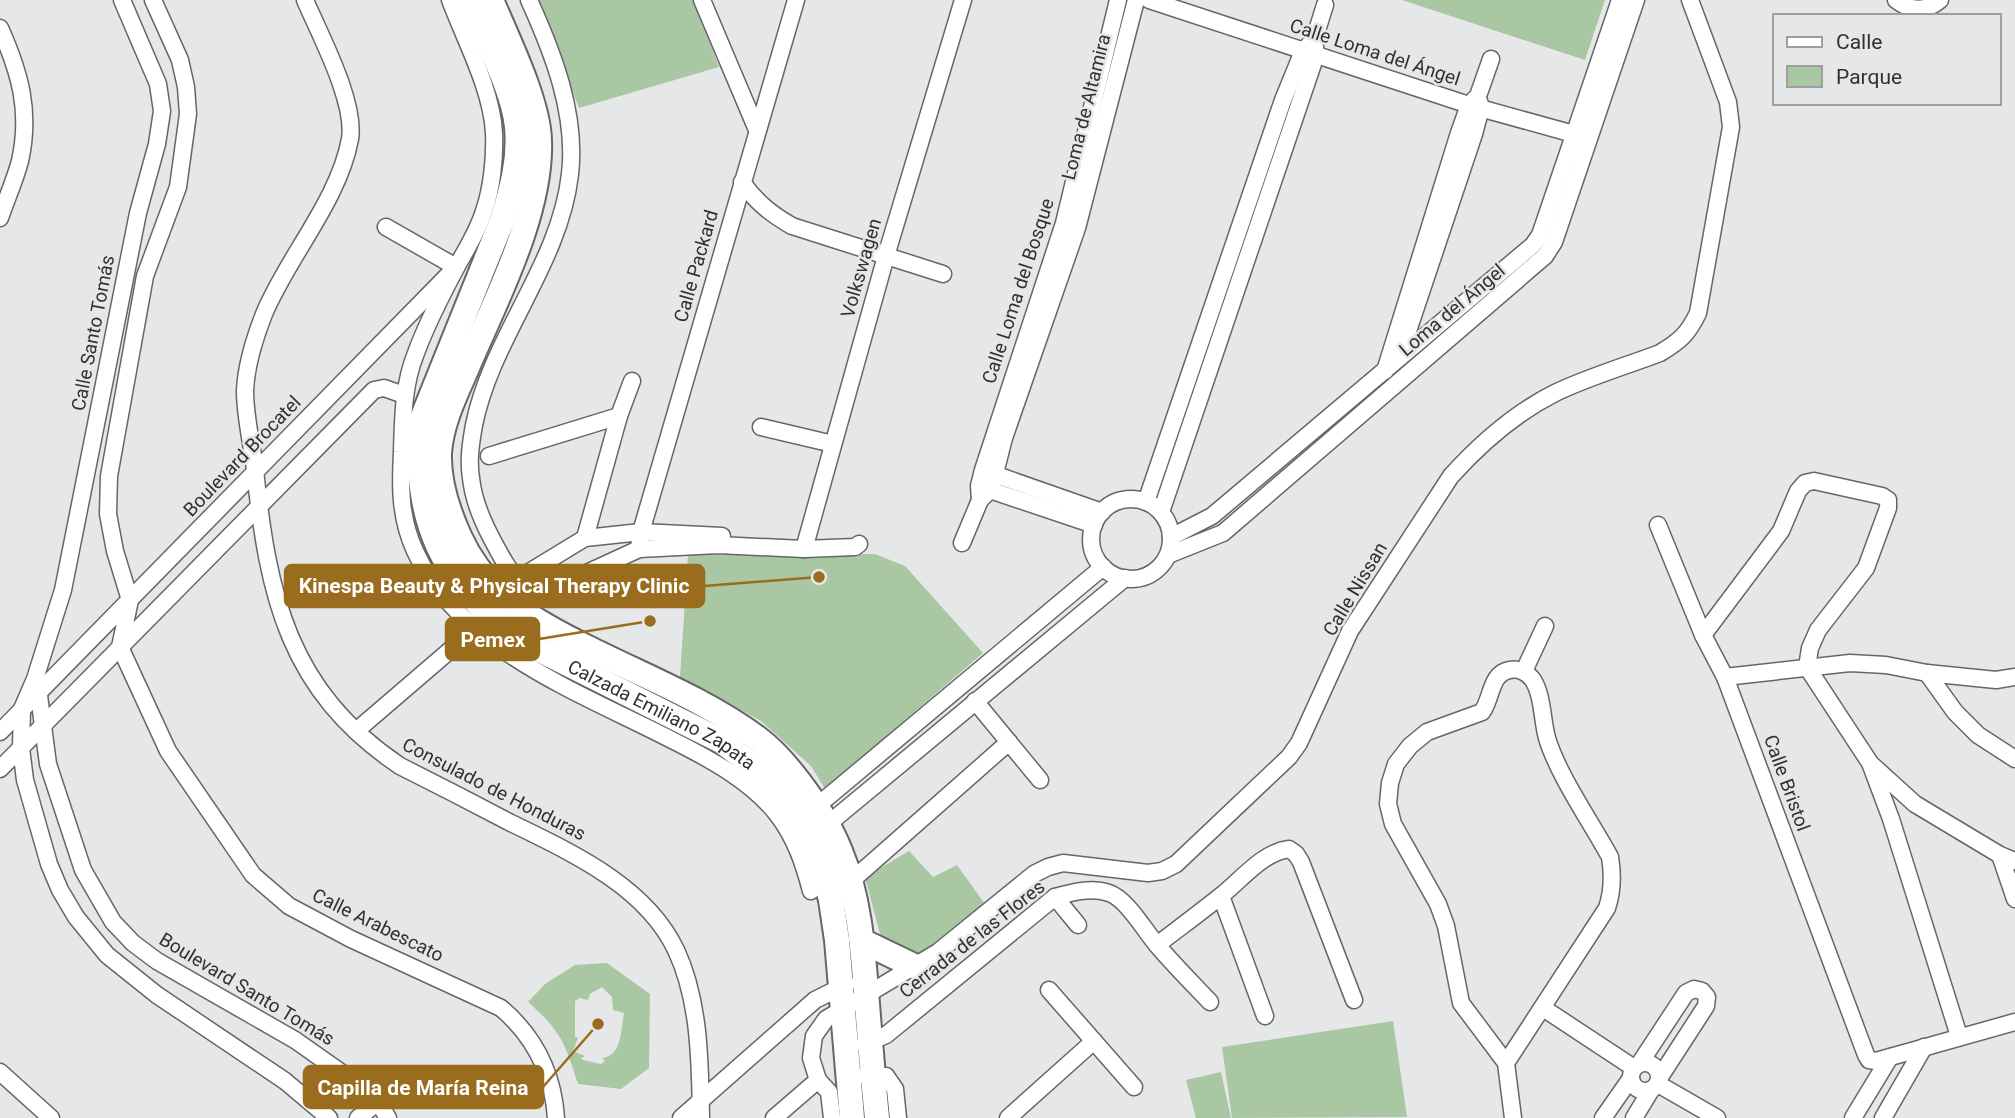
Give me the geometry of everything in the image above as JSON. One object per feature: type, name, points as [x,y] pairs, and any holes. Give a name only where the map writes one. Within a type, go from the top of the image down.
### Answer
[{"type":"main road","name":"Calzada Emiliano Zapata","points":[[470,0],[513,104],[517,127],[517,157],[513,184],[503,218],[422,419],[419,478],[431,527],[456,577],[498,624],[526,643],[721,741],[757,768],[788,799],[807,831],[827,880],[837,940],[842,997],[858,1044],[873,1075],[877,1118]]},
{"type":"main road","name":"Calzada Emiliano Zapata","points":[[491,0],[535,111],[540,138],[538,169],[532,200],[515,253],[447,415],[439,454],[441,482],[460,539],[478,570],[504,599],[543,626],[717,712],[759,739],[789,768],[822,815],[841,852],[862,941],[865,986],[858,1044],[848,1077],[852,1118]]},
{"type":"main road","points":[[862,941],[906,970]]},
{"type":"street","name":"Calle Santo Tomás","points":[[22,709],[37,685],[63,590],[138,213],[157,144],[162,111],[158,84],[122,0]]},
{"type":"street","name":"Calle Santo Tomás","points":[[120,647],[130,600],[115,551],[108,514],[110,476],[145,276],[178,187],[188,114],[180,60],[153,0]]},
{"type":"street","name":"Consulado de Honduras","points":[[305,0],[337,75],[348,109],[350,137],[334,185],[264,314],[250,358],[245,391],[258,508],[282,620],[311,678],[356,731],[379,752],[400,766],[585,860],[655,918],[675,948],[685,973],[700,1056],[701,1118]]},
{"type":"street","points":[[450,0],[484,88],[494,131],[493,159],[485,209],[415,354],[404,396],[401,505],[414,547],[437,591],[483,637],[532,668],[707,758],[752,790],[776,813],[793,838],[811,891]]},
{"type":"street","points":[[529,0],[562,90],[568,119],[570,172],[566,196],[543,262],[491,369],[478,407],[470,447],[471,478],[480,513],[493,542],[516,580],[531,593],[541,594],[639,550],[718,545],[805,545]]},
{"type":"street","points":[[702,0],[757,130]]},
{"type":"street","name":"Calle Packard","points":[[639,550],[641,532],[796,0]]},
{"type":"street","name":"Volkswagen","points":[[805,545],[886,256],[963,0]]},
{"type":"street","name":"Calle Loma del Bosque","points":[[986,484],[1064,223],[1118,0]]},
{"type":"street","name":"Loma de Altamira","points":[[962,542],[1004,438],[1077,228],[1136,0]]},
{"type":"street","name":"Calle Loma del Ángel","points":[[1149,0],[1590,139]]},
{"type":"street","name":"Loma del Ángel","points":[[1171,537],[1212,516],[1522,257],[1541,235],[1573,133],[1620,0]]},
{"type":"street","name":"Loma del Ángel","points":[[1168,555],[1223,533],[1545,257],[1554,242],[1636,0]]},
{"type":"street","points":[[1896,0],[1903,6],[1919,10],[1940,0]]},
{"type":"street","name":"Calle Nissan","points":[[865,986],[906,970],[938,952],[1034,874],[1048,867],[1063,863],[1148,873],[1169,868],[1185,856],[1280,768],[1298,743],[1350,631],[1451,476],[1466,460],[1498,430],[1533,405],[1557,392],[1660,353],[1675,345],[1690,331],[1698,313],[1724,178],[1731,115],[1692,3]]},
{"type":"street","points":[[1161,512],[1325,5]]},
{"type":"street","points":[[0,28],[16,64],[23,92],[25,116],[20,161],[0,218]]},
{"type":"street","points":[[1146,502],[1283,100],[1311,49]]},
{"type":"street","points":[[1384,394],[1385,370],[1491,60]]},
{"type":"street","points":[[1398,382],[1398,360],[1418,305],[1476,103]]},
{"type":"street","points":[[742,182],[754,200],[792,226],[943,274]]},
{"type":"street","points":[[386,227],[456,267]]},
{"type":"street","name":"Boulevard Brocatel","points":[[37,685],[130,600],[456,267]]},
{"type":"street","points":[[1418,305],[1452,337]]},
{"type":"street","points":[[585,538],[619,416],[632,381]]},
{"type":"street","points":[[0,769],[374,390],[384,388],[404,396]]},
{"type":"street","points":[[489,456],[619,416]]},
{"type":"street","points":[[761,427],[833,444]]},
{"type":"street","points":[[1703,635],[1781,531],[1798,491],[1805,483],[1814,481],[1882,496],[1888,500],[1888,508],[1866,568],[1818,630],[1810,648],[1808,667],[1870,763],[1891,819],[1959,1036]]},
{"type":"street","points":[[986,484],[1098,518]]},
{"type":"street","points":[[1121,500],[1146,502],[1161,512],[1170,528],[1171,537],[1168,555],[1160,566],[1150,574],[1125,578],[1102,566],[1092,547],[1098,518],[1121,500]]},
{"type":"street","name":"Calle Bristol","points":[[1658,525],[1703,635],[1725,677],[1869,1060],[1890,1057]]},
{"type":"street","points":[[516,580],[585,538],[641,532],[805,545]]},
{"type":"street","points":[[822,815],[839,787],[1102,566]]},
{"type":"street","points":[[822,815],[853,803],[1125,578]]},
{"type":"street","points":[[1692,605],[1727,601]]},
{"type":"street","points":[[1524,671],[1545,626]]},
{"type":"street","points":[[356,731],[455,646]]},
{"type":"street","name":"Calle Arabescato","points":[[120,647],[168,751],[253,875],[289,906],[351,939],[501,1008],[519,1024],[542,1059],[556,1118]]},
{"type":"street","points":[[1725,677],[1850,663],[1886,665],[1927,673],[1996,680],[2015,677]]},
{"type":"street","points":[[1506,1063],[1607,908],[1612,893],[1613,874],[1609,857],[1556,760],[1547,738],[1536,686],[1524,671],[1511,669],[1501,673],[1495,680],[1487,706],[1482,712],[1427,733],[1410,746],[1396,764],[1390,783],[1388,804],[1393,824],[1438,904],[1446,926],[1461,1003],[1506,1063],[1513,1118]]},
{"type":"street","points":[[1927,673],[1955,712],[1978,735],[2015,759]]},
{"type":"street","name":"Boulevard Santo Tomás","points":[[37,685],[48,764],[83,870],[113,922],[133,943],[157,961],[295,1040],[349,1078],[378,1102],[388,1118]]},
{"type":"street","points":[[975,701],[1040,780]]},
{"type":"street","points":[[0,732],[22,709]]},
{"type":"street","points":[[22,709],[21,748],[25,780],[53,873],[76,918],[107,956],[157,995],[285,1081],[329,1118]]},
{"type":"street","points":[[850,882],[1009,742]]},
{"type":"street","points":[[1870,763],[1915,804],[2008,858],[2015,900]]},
{"type":"street","points":[[839,787],[853,803]]},
{"type":"street","points":[[1891,819],[1915,804]]},
{"type":"street","points":[[1157,945],[1222,896],[1268,856],[1279,850],[1289,849],[1301,862],[1354,1000]]},
{"type":"street","name":"Cerrada de las Flores","points":[[858,1044],[886,1035],[1055,897],[1074,891],[1111,894],[1122,901],[1157,945],[1210,1002]]},
{"type":"street","points":[[1222,896],[1265,1016]]},
{"type":"street","points":[[1055,897],[1078,925]]},
{"type":"street","points":[[681,1118],[815,1000],[842,997],[865,986]]},
{"type":"street","points":[[832,1118],[829,1092],[818,1080],[811,1058],[814,1036],[842,997],[865,986]]},
{"type":"street","points":[[1603,1118],[1686,993],[1695,989],[1702,991],[1707,997],[1706,1006],[1634,1118]]},
{"type":"street","points":[[1049,990],[1134,1087]]},
{"type":"street","points":[[1542,1008],[1635,1070]]},
{"type":"street","points":[[1853,1118],[1890,1057],[2015,1022]]},
{"type":"street","points":[[1008,1118],[1094,1041]]},
{"type":"street","points":[[1883,1118],[1924,1047]]},
{"type":"street","points":[[1635,1070],[1652,1064],[1658,1069],[1656,1083]]},
{"type":"street","points":[[1635,1070],[1634,1086],[1640,1090],[1656,1083]]},
{"type":"street","points":[[0,1072],[51,1118]]},
{"type":"street","points":[[848,1077],[886,1076],[892,1082],[898,1118]]},
{"type":"street","points":[[774,1118],[818,1080]]},
{"type":"street","points":[[1656,1083],[1717,1118]]},
{"type":"street","points":[[358,1118],[378,1102]]},
{"type":"green space","points":[[537,0],[693,0],[719,67],[579,108]]},
{"type":"green space","points":[[1402,0],[1605,0],[1585,60]]},
{"type":"green space","points":[[875,554],[905,566],[983,653],[825,789],[811,766],[761,721],[680,677],[688,555]]},
{"type":"green space","points":[[909,851],[933,877],[957,865],[987,907],[929,955],[901,958],[882,942],[865,877]]},
{"type":"green space","points":[[607,963],[650,994],[649,1068],[621,1089],[578,1084],[560,1038],[548,1021],[528,1002],[545,984],[575,965]],"holes":[[[602,987],[612,997],[613,1010],[624,1013],[617,1047],[609,1056],[602,1058],[605,1061],[601,1064],[583,1060],[581,1058],[585,1056],[573,1051],[578,1038],[575,1037],[575,1001],[580,998],[588,1000],[590,994]]]},
{"type":"green space","points":[[1393,1021],[1407,1117],[1232,1118],[1222,1047]]},
{"type":"green space","points":[[1221,1072],[1231,1118],[1196,1118],[1186,1080]]},
{"type":"place","name":"Kinespa Beauty & Physical Therapy Clinic","points":[[819,577]]},
{"type":"place","name":"Pemex","points":[[650,621]]},
{"type":"place","name":"Capilla de María Reina","points":[[598,1024]]}]
